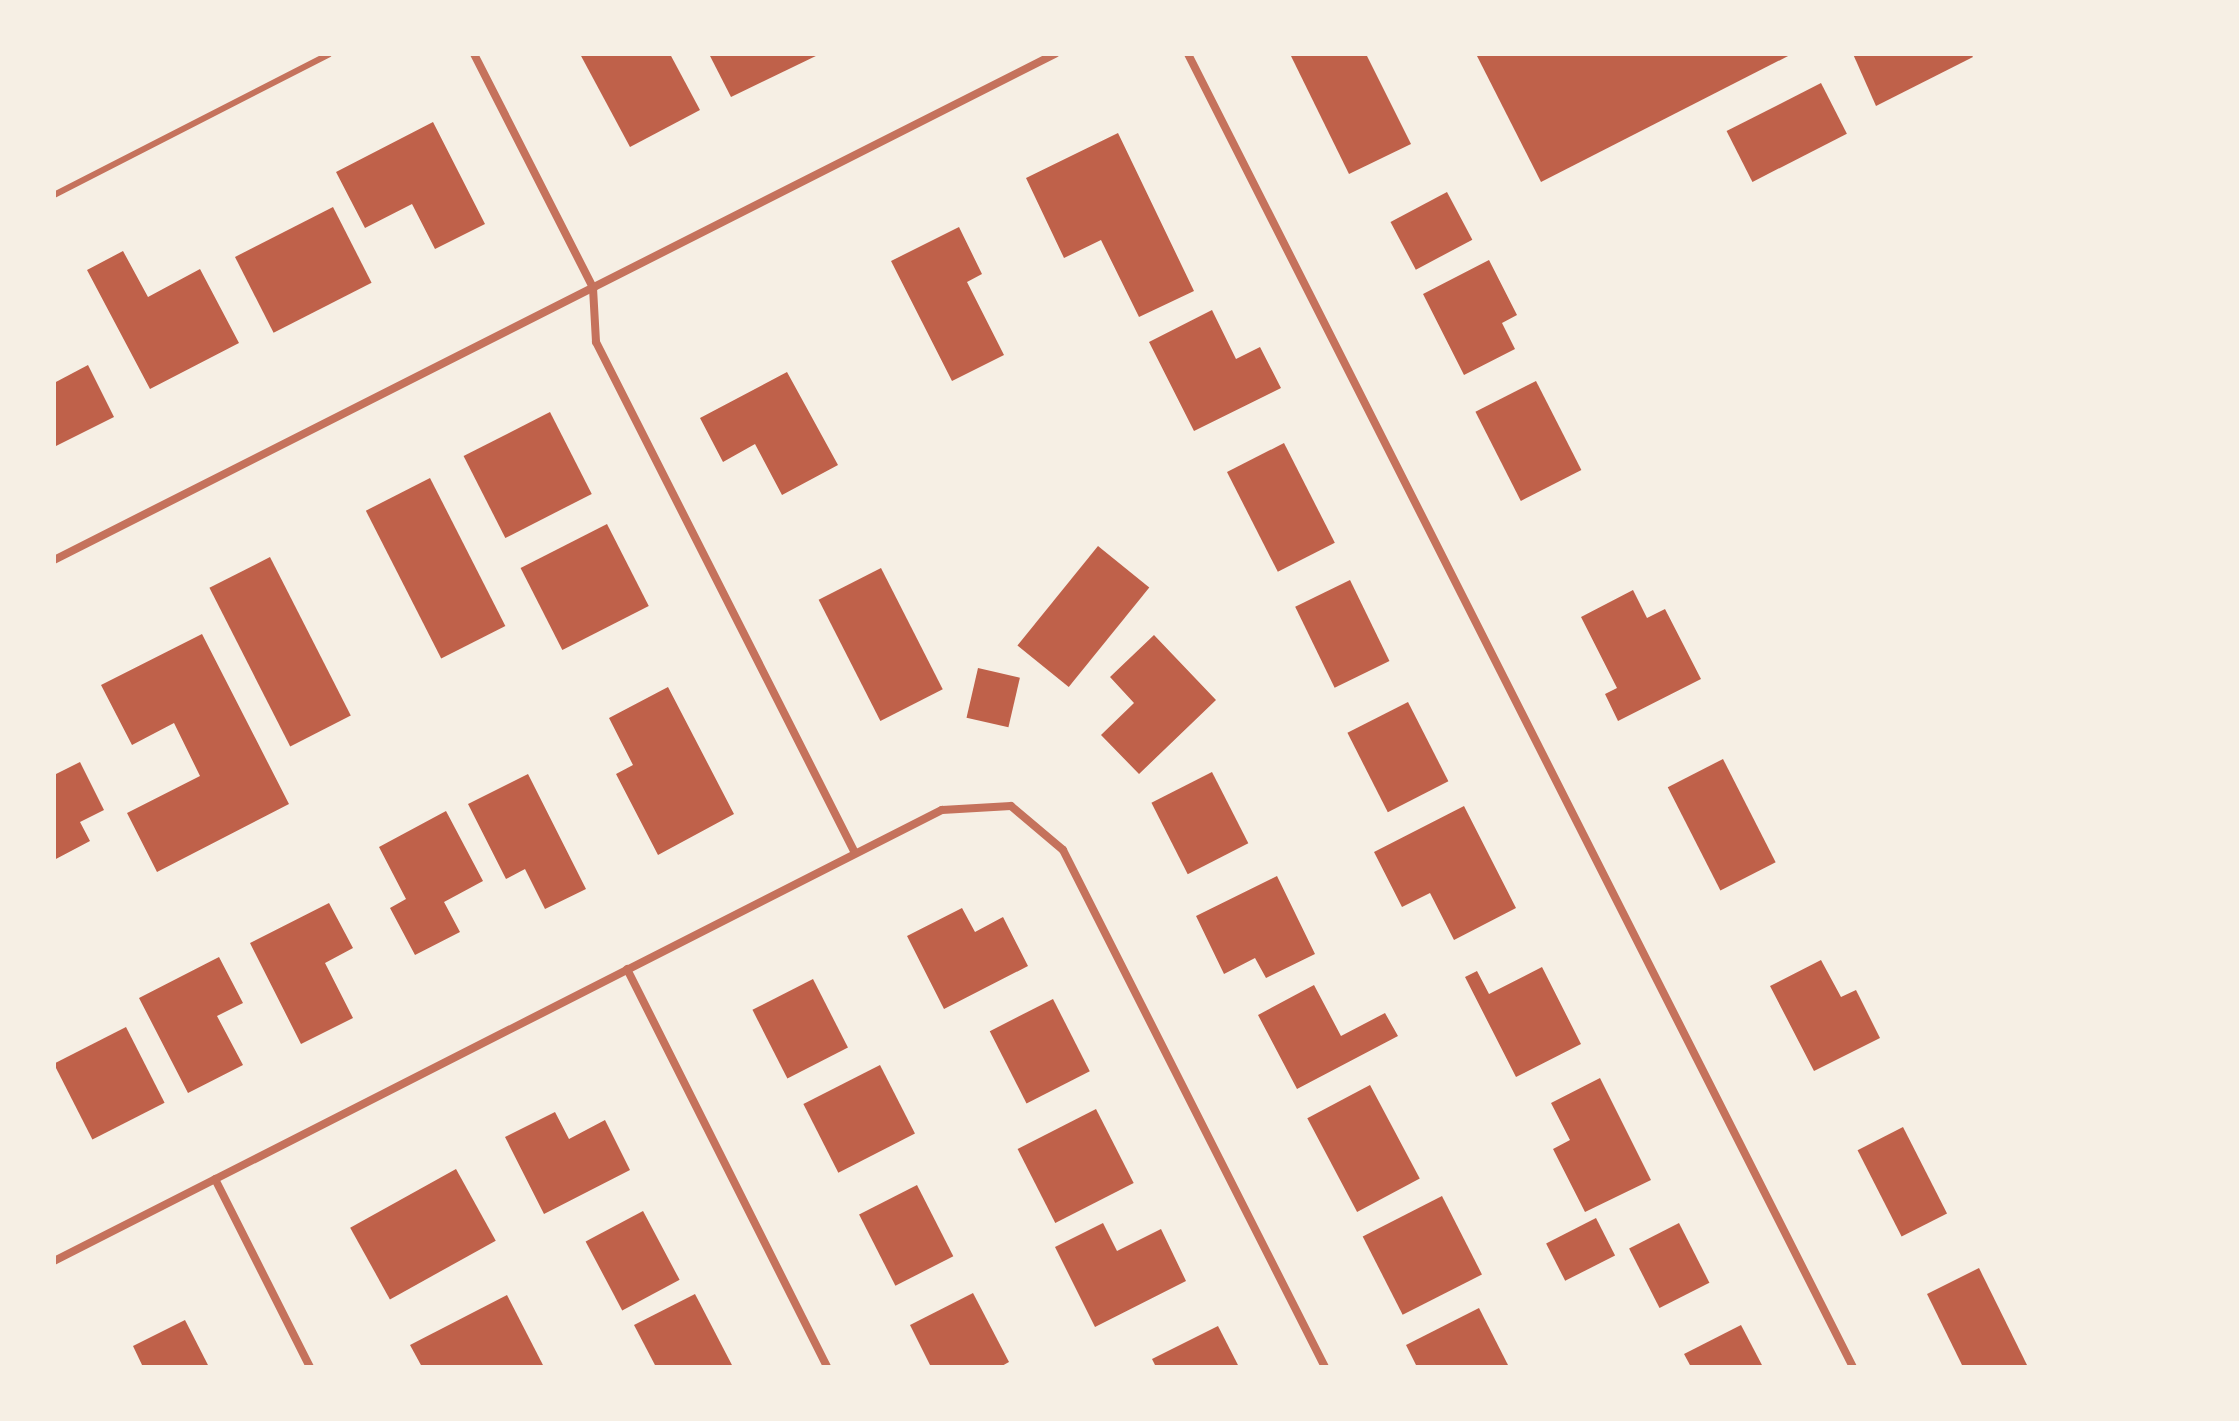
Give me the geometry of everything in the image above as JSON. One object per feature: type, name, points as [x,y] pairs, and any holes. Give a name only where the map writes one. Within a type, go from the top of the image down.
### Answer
[{"type":"street","points":[[474,54],[593,288],[596,342],[855,853]]},
{"type":"street","points":[[54,560],[1055,54]]},
{"type":"street","points":[[1188,54],[1853,1367]]},
{"type":"street","points":[[54,1261],[942,810],[1011,806],[1063,850],[1325,1367]]},
{"type":"street","points":[[627,969],[827,1367]]},
{"type":"street","points":[[215,1179],[310,1367]]},
{"type":"lane","points":[[54,195],[329,54]]},
{"type":"building","points":[[580,54],[670,54],[700,110],[630,147]]},
{"type":"building","points":[[709,54],[820,54],[731,97]]},
{"type":"building","points":[[1290,54],[1366,54],[1411,144],[1349,174]]},
{"type":"building","points":[[1476,54],[1792,54],[1541,182]]},
{"type":"building","points":[[1853,54],[1971,54],[1973,57],[1876,106]]},
{"type":"building","points":[[1821,83],[1847,134],[1752,182],[1727,131]]},
{"type":"building","points":[[433,122],[485,224],[435,249],[412,204],[365,228],[336,172]]},
{"type":"building","points":[[1118,133],[1194,291],[1139,317],[1101,240],[1064,258],[1026,178]]},
{"type":"building","points":[[1447,192],[1472,240],[1416,270],[1390,222]]},
{"type":"building","points":[[333,207],[372,283],[274,333],[235,257]]},
{"type":"building","points":[[959,227],[982,274],[967,282],[1004,355],[952,381],[891,261]]},
{"type":"building","points":[[123,251],[148,297],[200,269],[239,343],[150,389],[87,270]]},
{"type":"building","points":[[1489,260],[1517,315],[1502,323],[1515,349],[1464,375],[1423,294]]},
{"type":"building","points":[[1212,310],[1236,359],[1260,347],[1281,388],[1194,431],[1149,342]]},
{"type":"building","points":[[88,365],[114,417],[54,447],[54,383]]},
{"type":"building","points":[[787,372],[838,465],[782,495],[755,444],[723,462],[700,418]]},
{"type":"building","points":[[1536,381],[1581,470],[1521,501],[1475,412]]},
{"type":"building","points":[[550,412],[592,494],[505,538],[464,456]]},
{"type":"building","points":[[1284,443],[1335,543],[1278,572],[1227,472]]},
{"type":"building","points":[[430,478],[505,626],[441,659],[366,511]]},
{"type":"building","points":[[607,524],[649,606],[562,650],[521,568]]},
{"type":"building","points":[[1098,546],[1149,588],[1069,687],[1017,645]]},
{"type":"building","points":[[270,557],[351,716],[290,746],[209,588]]},
{"type":"building","points":[[881,568],[943,689],[880,721],[819,600]]},
{"type":"building","points":[[1350,580],[1389,661],[1335,688],[1295,607]]},
{"type":"building","points":[[1633,590],[1647,618],[1665,609],[1701,679],[1618,721],[1605,694],[1617,688],[1581,617]]},
{"type":"building","points":[[202,634],[289,804],[157,872],[127,813],[200,776],[174,723],[132,745],[101,685]]},
{"type":"building","points":[[1154,635],[1216,700],[1139,774],[1101,735],[1134,703],[1110,677]]},
{"type":"building","points":[[978,668],[1020,678],[1008,727],[967,718]]},
{"type":"building","points":[[668,687],[734,814],[658,855],[616,774],[633,765],[609,718]]},
{"type":"building","points":[[1408,702],[1448,781],[1388,812],[1347,733]]},
{"type":"building","points":[[1723,759],[1776,862],[1720,891],[1668,787]]},
{"type":"building","points":[[80,762],[104,810],[80,822],[90,841],[54,860],[54,775]]},
{"type":"building","points":[[1212,772],[1248,843],[1188,874],[1151,803]]},
{"type":"building","points":[[528,774],[586,889],[545,909],[525,869],[506,879],[468,804]]},
{"type":"building","points":[[1464,806],[1516,908],[1454,940],[1430,893],[1402,907],[1374,852]]},
{"type":"building","points":[[446,811],[483,881],[444,902],[460,932],[415,955],[390,908],[406,899],[379,847]]},
{"type":"building","points":[[1277,876],[1315,954],[1266,978],[1255,958],[1224,974],[1196,916]]},
{"type":"building","points":[[329,903],[353,948],[325,963],[353,1018],[301,1044],[250,943]]},
{"type":"building","points":[[962,908],[975,932],[1003,917],[1028,966],[944,1009],[907,936]]},
{"type":"building","points":[[219,957],[243,1003],[217,1016],[243,1065],[188,1093],[139,998]]},
{"type":"building","points":[[1821,960],[1841,997],[1856,990],[1880,1038],[1814,1071],[1770,986]]},
{"type":"building","points":[[1542,967],[1581,1044],[1516,1077],[1465,977],[1477,971],[1489,994]]},
{"type":"building","points":[[813,979],[848,1048],[787,1078],[752,1010]]},
{"type":"building","points":[[1314,985],[1341,1036],[1385,1013],[1398,1036],[1297,1089],[1258,1015]]},
{"type":"building","points":[[1053,999],[1090,1071],[1027,1103],[990,1031]]},
{"type":"building","points":[[126,1027],[165,1103],[92,1140],[54,1064]]},
{"type":"building","points":[[880,1065],[915,1134],[838,1173],[803,1104]]},
{"type":"building","points":[[1600,1078],[1651,1180],[1585,1212],[1553,1149],[1570,1140],[1551,1103]]},
{"type":"building","points":[[1370,1085],[1420,1179],[1357,1212],[1307,1118]]},
{"type":"building","points":[[1096,1109],[1134,1183],[1055,1223],[1018,1149]]},
{"type":"building","points":[[555,1112],[569,1139],[605,1120],[630,1170],[544,1214],[505,1137]]},
{"type":"building","points":[[1903,1127],[1947,1213],[1902,1237],[1858,1150]]},
{"type":"building","points":[[456,1169],[496,1241],[390,1299],[350,1228]]},
{"type":"building","points":[[917,1185],[953,1256],[895,1286],[859,1215]]},
{"type":"building","points":[[1442,1196],[1482,1274],[1403,1315],[1363,1236]]},
{"type":"building","points":[[643,1211],[680,1280],[622,1310],[586,1242]]},
{"type":"building","points":[[1596,1218],[1615,1255],[1565,1281],[1546,1243]]},
{"type":"building","points":[[1103,1223],[1117,1251],[1161,1229],[1186,1281],[1095,1327],[1055,1247]]},
{"type":"building","points":[[1679,1223],[1709,1283],[1660,1308],[1629,1248]]},
{"type":"building","points":[[1979,1268],[2028,1367],[1963,1367],[1927,1294]]},
{"type":"building","points":[[973,1293],[1009,1362],[1000,1367],[931,1367],[910,1325]]},
{"type":"building","points":[[695,1294],[733,1367],[656,1367],[634,1325]]},
{"type":"building","points":[[507,1295],[544,1367],[422,1367],[410,1345]]},
{"type":"building","points":[[1479,1308],[1509,1367],[1417,1367],[1406,1345]]},
{"type":"building","points":[[185,1320],[209,1367],[143,1367],[133,1346]]},
{"type":"building","points":[[1741,1325],[1763,1367],[1691,1367],[1684,1354]]},
{"type":"building","points":[[1218,1326],[1239,1367],[1156,1367],[1152,1359]]}]
